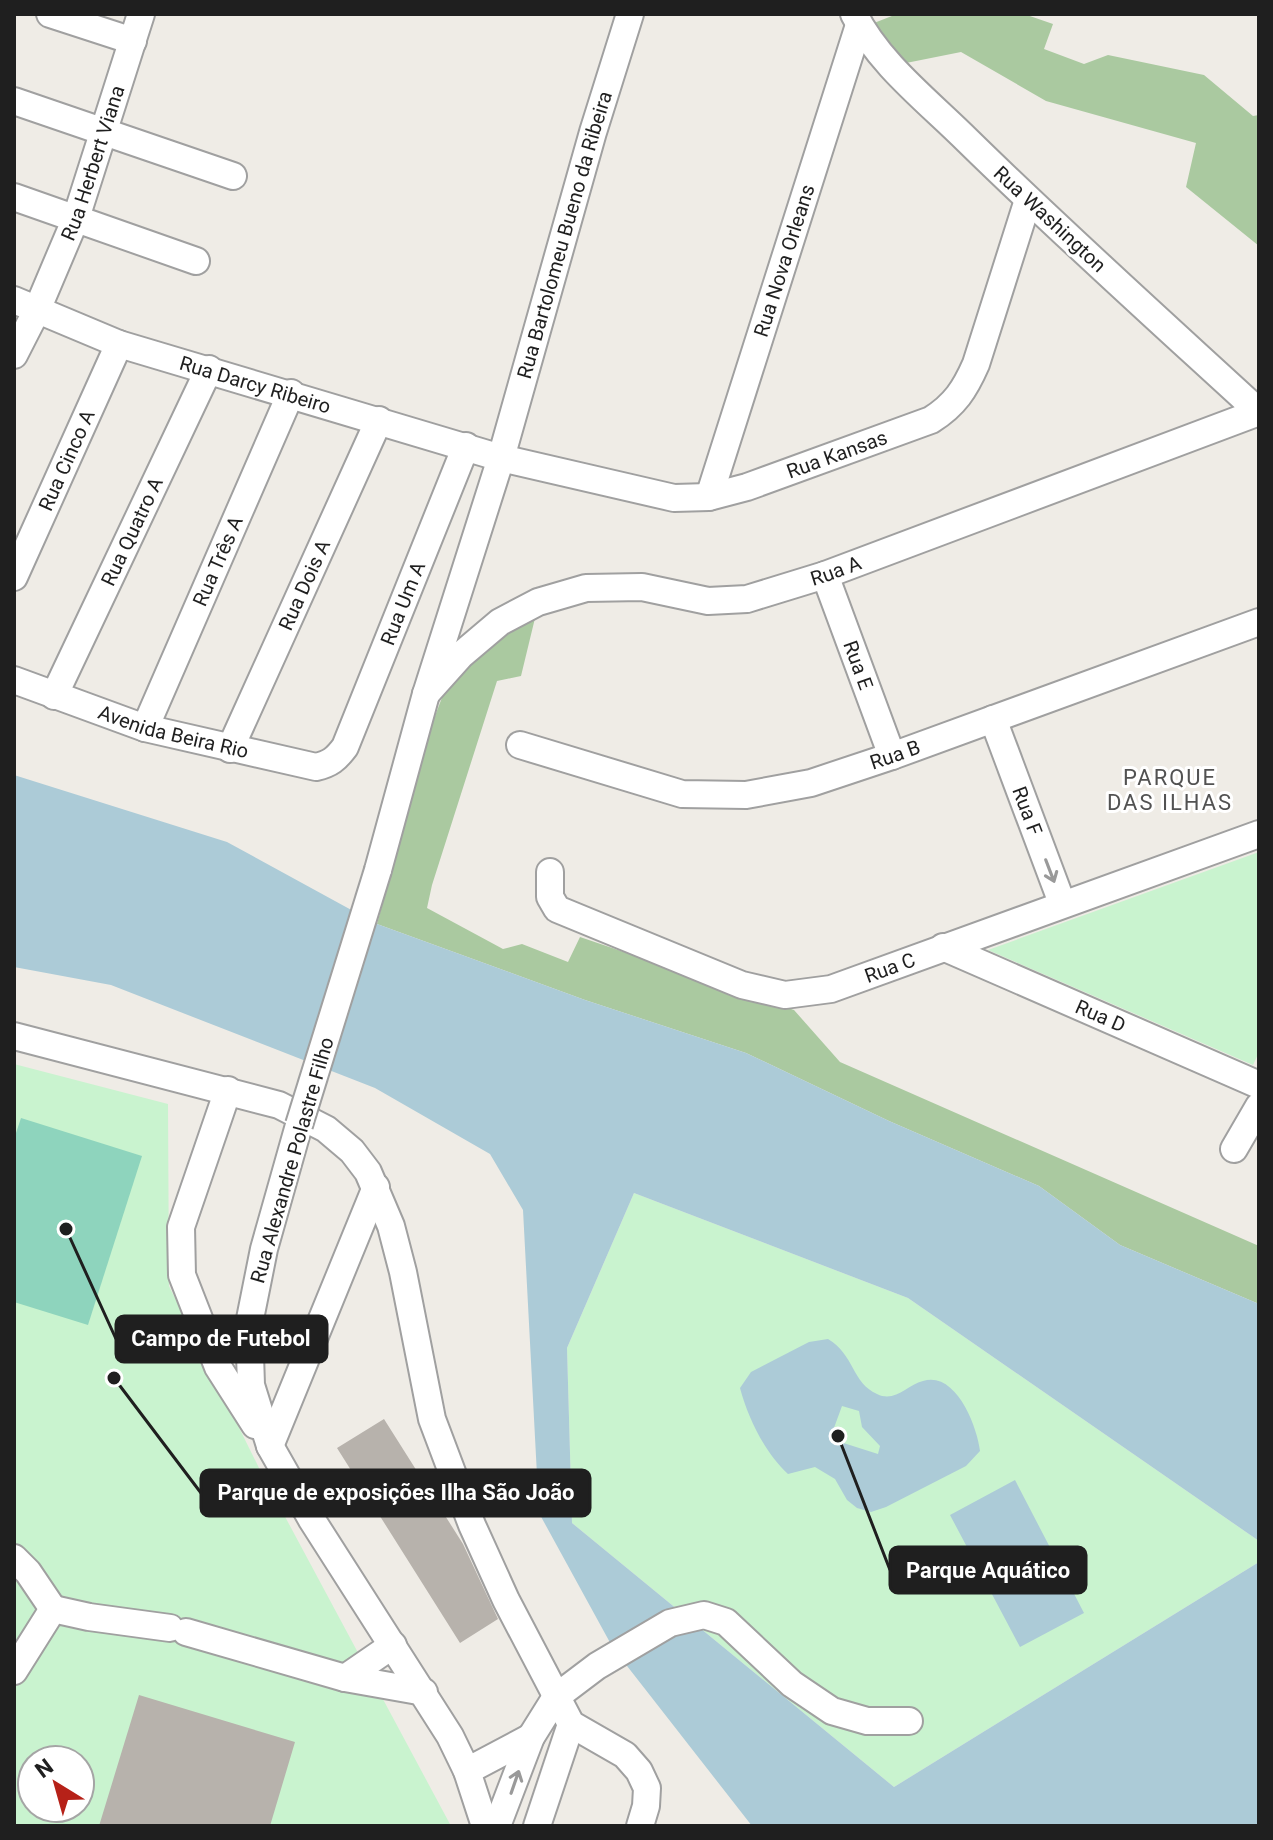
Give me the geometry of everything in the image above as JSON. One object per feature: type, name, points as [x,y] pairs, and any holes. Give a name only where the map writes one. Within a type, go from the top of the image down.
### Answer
[{"type":"street","points":[[50,14],[133,41]]},
{"type":"street","name":"Rua Herbert Viana","points":[[14,355],[26,305],[76,218],[141,14]]},
{"type":"street","name":"Rua Bartolomeu Bueno da Ribeira","points":[[501,458],[593,132],[630,14]]},
{"type":"street","name":"Rua Washington","points":[[856,20],[904,78],[1028,200],[1259,412]]},
{"type":"street","name":"Rua Nova Orleans","points":[[709,497],[856,20]]},
{"type":"street","points":[[14,101],[233,176]]},
{"type":"street","points":[[14,197],[196,261]]},
{"type":"street","name":"Rua Kansas","points":[[501,458],[674,498],[709,497],[747,487],[931,420],[951,408],[965,389],[976,364],[1028,200]]},
{"type":"street","name":"Rua Darcy Ribeiro","points":[[26,305],[119,344],[501,458]]},
{"type":"street","name":"Rua Cinco A","points":[[14,577],[119,344]]},
{"type":"street","name":"Rua Quatro A","points":[[54,696],[209,369]]},
{"type":"street","name":"Rua Três A","points":[[145,728],[291,393]]},
{"type":"street","name":"Rua A","points":[[426,694],[461,655],[500,622],[538,602],[586,588],[614,587],[642,587],[708,601],[747,599],[825,575],[1259,412]]},
{"type":"street","name":"Rua Dois A","points":[[230,749],[379,420]]},
{"type":"street","name":"Rua Um A","points":[[337,758],[345,747],[466,446]]},
{"type":"street","name":"Rua Alexandre Polastre Filho","points":[[485,1826],[467,1771],[424,1692],[312,1520],[270,1446],[251,1385],[249,1324],[264,1249],[299,1125],[378,870],[426,694],[501,458]]},
{"type":"street","name":"Rua E","points":[[825,575],[892,756]]},
{"type":"street","name":"Rua B","points":[[520,745],[682,794],[746,795],[811,783],[892,756],[1259,622]]},
{"type":"street","name":"Avenida Beira Rio","points":[[14,680],[145,728],[230,749],[316,767],[327,765],[337,758]]},
{"type":"street","name":"Rua F","points":[[993,719],[1062,903]]},
{"type":"street","name":"Rua C","points":[[550,872],[550,897],[557,909],[742,985],[785,995],[831,989],[1259,834]]},
{"type":"street","name":"Rua D","points":[[943,947],[1259,1085]]},
{"type":"street","points":[[14,1036],[279,1105],[326,1129],[352,1151],[376,1187],[391,1226],[432,1419],[472,1525],[506,1600],[571,1724],[625,1755],[639,1771],[647,1788],[640,1826]]},
{"type":"street","points":[[228,1090],[181,1227],[182,1275],[218,1367],[270,1446]]},
{"type":"street","points":[[1234,1149],[1259,1106]]},
{"type":"street","points":[[270,1446],[376,1187]]},
{"type":"street","points":[[14,1558],[28,1572],[53,1609],[178,1630],[345,1678],[424,1692]]},
{"type":"street","points":[[14,1671],[53,1609]]},
{"type":"street","points":[[497,1826],[531,1737],[556,1697],[597,1666],[670,1623],[704,1615],[726,1622],[792,1684],[832,1711],[867,1721],[909,1721]]},
{"type":"street","points":[[345,1678],[393,1645]]},
{"type":"street","points":[[537,1826],[571,1724]]},
{"type":"street","points":[[467,1771],[531,1737]]},
{"type":"green space","points":[[897,14],[1024,14],[1053,24],[1044,49],[1084,64],[1108,55],[1204,75],[1253,116],[1259,115],[1259,246],[1186,187],[1196,143],[1046,101],[961,52],[906,63],[874,23]]},
{"type":"green space","points":[[536,614],[521,676],[497,681],[427,908],[503,949],[522,944],[568,962],[580,937],[794,1010],[840,1062],[1259,1246],[1259,1304],[1120,1245],[1039,1186],[889,1121],[746,1053],[585,1000],[377,924],[430,729],[443,695],[464,667],[498,634]]},
{"type":"green space","points":[[1259,852],[1259,1052],[1253,1065],[988,950]]},
{"type":"green space","points":[[14,1064],[168,1104],[169,1286],[260,1470],[451,1826],[14,1826]]},
{"type":"green space","points":[[21,1118],[142,1156],[88,1325],[14,1302],[14,1139]]},
{"type":"green space","points":[[634,1193],[908,1298],[1259,1541],[1259,1562],[894,1787],[572,1523],[567,1348]]},
{"type":"water","points":[[14,775],[227,842],[377,924],[585,1000],[746,1053],[889,1121],[1039,1186],[1120,1245],[1259,1304],[1259,1541],[908,1298],[634,1193],[567,1348],[572,1523],[894,1787],[1259,1562],[1259,1826],[752,1826],[613,1648],[539,1513],[523,1210],[490,1154],[375,1088],[111,985],[14,967]]},
{"type":"water","points":[[828,1339],[837,1345],[862,1383],[883,1396],[895,1395],[923,1381],[935,1380],[945,1384],[963,1403],[980,1451],[966,1466],[871,1512],[857,1508],[847,1500],[835,1479],[815,1467],[788,1474],[758,1434],[740,1388],[751,1372],[809,1342]],"holes":[[[842,1406],[859,1411],[862,1427],[880,1446],[878,1454],[834,1440],[831,1436]]]},
{"type":"water","points":[[1015,1480],[1084,1613],[1020,1647],[950,1515]]},
{"type":"building","points":[[384,1419],[463,1544],[498,1619],[460,1643],[337,1448]]},
{"type":"building","points":[[139,1695],[295,1742],[270,1826],[99,1826]]},
{"type":"place","name":"Campo de Futebol","points":[[66,1229]]},
{"type":"place","name":"Parque de exposições Ilha São João","points":[[114,1378]]},
{"type":"place","name":"Parque Aquático","points":[[838,1436]]},
{"type":"district","name":"PARQUE DAS ILHAS","points":[[1170,790]]}]
